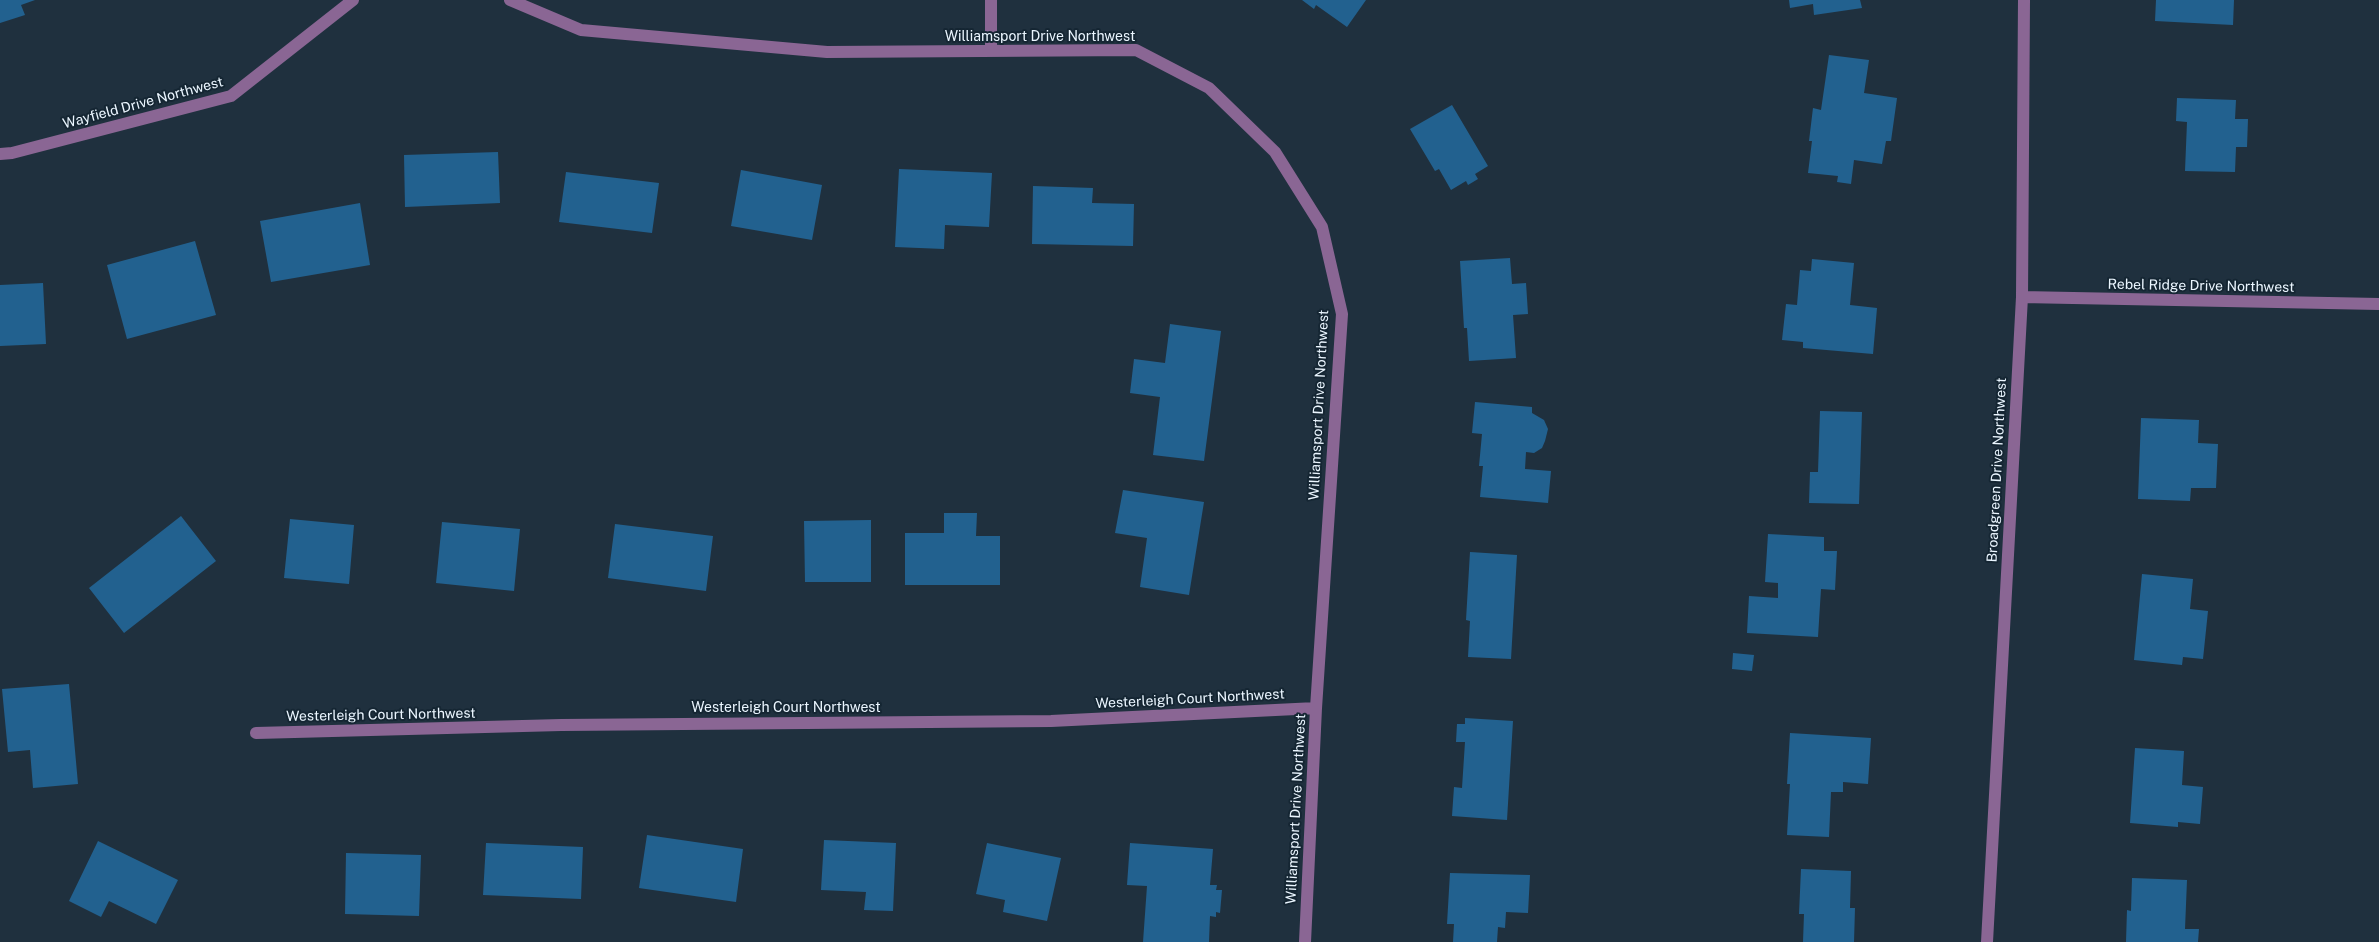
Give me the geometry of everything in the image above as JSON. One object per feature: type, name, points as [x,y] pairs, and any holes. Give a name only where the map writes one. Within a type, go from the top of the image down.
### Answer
[{"type":"street","name":"Wayfield Drive Northwest","points":[[0,154],[12,153],[231,96],[353,0]]},
{"type":"street","name":"Williamsport Drive Northwest","points":[[510,0],[581,30],[828,52],[1136,50],[1209,88],[1275,152],[1322,227],[1342,314],[1316,708],[1305,942]]},
{"type":"street","points":[[991,0],[991,51]]},
{"type":"street","name":"Broadgreen Drive Northwest","points":[[1987,942],[2022,297],[2024,0]]},
{"type":"street","name":"Rebel Ridge Drive Northwest","points":[[2022,297],[2379,304]]},
{"type":"street","name":"Westerleigh Court Northwest","points":[[256,733],[561,725],[1051,721],[1316,708]]},
{"type":"building","points":[[0,0],[35,0],[21,5],[25,15],[0,23]]},
{"type":"building","points":[[1302,0],[1366,0],[1347,27],[1316,5],[1314,9]]},
{"type":"building","points":[[1789,0],[1860,0],[1862,8],[1814,15],[1813,4],[1790,8]]},
{"type":"building","points":[[2156,0],[2234,0],[2233,25],[2155,21]]},
{"type":"building","points":[[1829,55],[1869,60],[1864,93],[1897,98],[1891,141],[1886,141],[1882,164],[1854,160],[1851,184],[1837,182],[1838,176],[1808,173],[1812,141],[1809,141],[1813,108],[1821,110]]},
{"type":"building","points":[[2177,98],[2236,100],[2235,119],[2248,119],[2247,147],[2236,147],[2235,172],[2185,171],[2187,122],[2176,121]]},
{"type":"building","points":[[1452,105],[1488,166],[1475,174],[1478,179],[1468,185],[1466,181],[1451,190],[1439,169],[1435,171],[1410,129]]},
{"type":"building","points":[[498,152],[500,203],[405,207],[404,155]]},
{"type":"building","points":[[899,169],[992,173],[989,227],[945,225],[944,249],[895,247]]},
{"type":"building","points":[[741,170],[822,185],[812,240],[731,226]]},
{"type":"building","points":[[566,172],[659,183],[652,233],[559,222]]},
{"type":"building","points":[[1033,186],[1093,188],[1092,203],[1134,204],[1133,246],[1032,244]]},
{"type":"building","points":[[360,203],[370,265],[271,282],[260,221]]},
{"type":"building","points":[[195,241],[216,315],[127,339],[107,265]]},
{"type":"building","points":[[1510,258],[1512,284],[1526,283],[1528,314],[1513,315],[1516,358],[1469,361],[1467,328],[1464,328],[1460,261]]},
{"type":"building","points":[[1812,259],[1854,263],[1850,305],[1877,308],[1873,354],[1803,348],[1803,342],[1782,340],[1786,304],[1797,305],[1800,270],[1811,271]]},
{"type":"building","points":[[43,283],[46,344],[0,346],[0,285]]},
{"type":"building","points":[[1170,324],[1221,331],[1204,461],[1153,455],[1160,397],[1130,393],[1134,359],[1165,363]]},
{"type":"building","points":[[1475,402],[1532,407],[1532,413],[1544,420],[1548,429],[1545,441],[1542,448],[1534,453],[1526,452],[1525,469],[1551,471],[1548,503],[1480,497],[1483,466],[1479,466],[1482,434],[1472,433]]},
{"type":"building","points":[[1820,411],[1862,412],[1859,504],[1809,503],[1810,472],[1818,472]]},
{"type":"building","points":[[2141,418],[2199,420],[2198,443],[2218,444],[2216,488],[2191,488],[2190,501],[2138,499]]},
{"type":"building","points":[[1123,490],[1204,502],[1189,595],[1140,587],[1147,538],[1115,533]]},
{"type":"building","points":[[944,513],[977,513],[976,536],[1000,536],[1000,585],[905,585],[905,533],[944,533]]},
{"type":"building","points":[[181,516],[216,561],[124,633],[89,588]]},
{"type":"building","points":[[290,519],[354,525],[349,584],[284,578]]},
{"type":"building","points":[[871,520],[871,582],[805,582],[804,521]]},
{"type":"building","points":[[442,522],[520,529],[514,591],[436,583]]},
{"type":"building","points":[[615,524],[713,536],[706,591],[608,578]]},
{"type":"building","points":[[1768,534],[1824,537],[1824,551],[1837,551],[1835,590],[1821,589],[1818,637],[1747,633],[1749,596],[1778,598],[1778,583],[1765,582]]},
{"type":"building","points":[[1470,552],[1517,555],[1511,659],[1468,657],[1470,621],[1466,620]]},
{"type":"building","points":[[2142,574],[2193,579],[2190,609],[2208,611],[2203,659],[2183,657],[2182,665],[2134,660]]},
{"type":"building","points":[[1733,653],[1754,655],[1752,671],[1732,669]]},
{"type":"building","points":[[69,684],[78,784],[33,788],[30,750],[8,752],[2,689]]},
{"type":"building","points":[[1465,718],[1513,721],[1507,820],[1452,816],[1454,787],[1462,788],[1465,742],[1456,742],[1457,724],[1465,724]]},
{"type":"building","points":[[1790,733],[1871,738],[1868,784],[1843,782],[1843,792],[1831,792],[1829,837],[1787,835]]},
{"type":"building","points":[[2135,748],[2184,751],[2182,785],[2203,787],[2200,824],[2178,822],[2178,827],[2130,823]]},
{"type":"building","points":[[647,835],[743,849],[736,902],[639,888]]},
{"type":"building","points":[[824,840],[896,843],[893,911],[864,910],[866,892],[821,890]]},
{"type":"building","points":[[98,841],[178,880],[156,924],[109,901],[101,917],[69,901]]},
{"type":"building","points":[[486,843],[583,847],[581,899],[483,895]]},
{"type":"building","points":[[987,843],[1061,858],[1047,921],[1003,912],[1005,900],[976,894]]},
{"type":"building","points":[[1130,843],[1213,849],[1210,885],[1217,885],[1216,890],[1222,890],[1220,913],[1216,912],[1216,917],[1210,916],[1209,942],[1143,942],[1147,886],[1127,885]]},
{"type":"building","points":[[346,853],[421,855],[419,916],[345,914]]},
{"type":"building","points":[[1801,869],[1851,871],[1850,908],[1855,908],[1854,942],[1803,942],[1804,914],[1799,914]]},
{"type":"building","points":[[1450,873],[1530,875],[1528,913],[1506,912],[1505,928],[1498,927],[1497,942],[1453,942],[1454,924],[1447,924]]},
{"type":"building","points":[[2132,878],[2187,880],[2185,929],[2199,929],[2198,942],[2126,942],[2127,910],[2131,911]]}]
